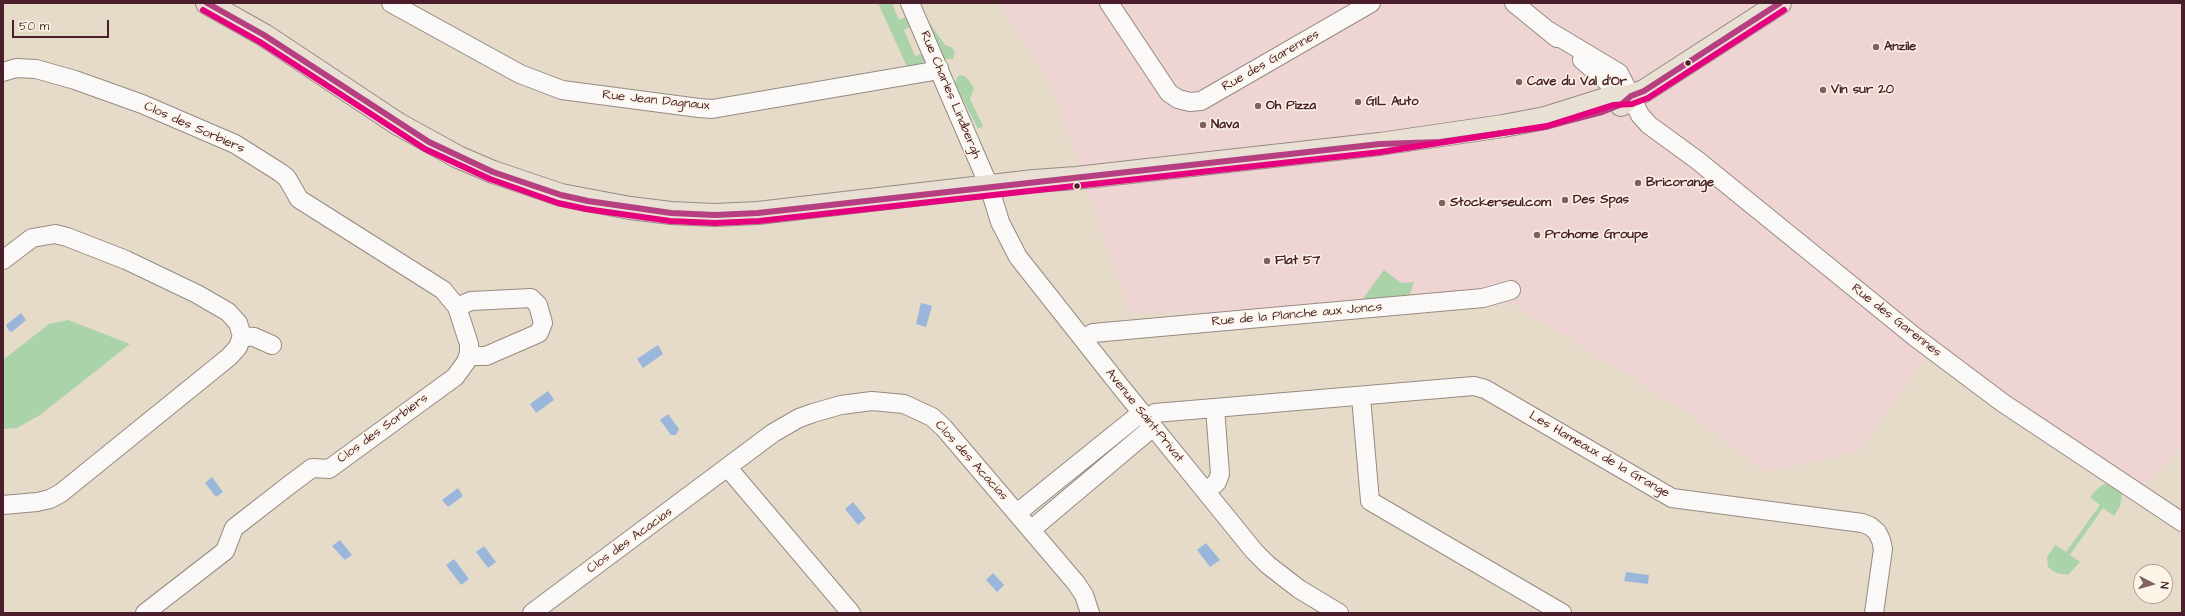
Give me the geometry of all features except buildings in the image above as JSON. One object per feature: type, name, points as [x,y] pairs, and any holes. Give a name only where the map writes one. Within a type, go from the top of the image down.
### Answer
[{"type":"main road","points":[[207,3],[264,35],[428,142],[493,172],[561,195],[637,209],[671,213],[715,215],[758,213],[989,186],[1380,144],[1503,126],[1545,118],[1612,97],[1631,96],[1644,90],[1780,3]]},
{"type":"street","name":"Rue Jean Dagnaux","points":[[391,3],[520,74],[562,90],[699,108],[712,109],[928,72],[939,68]]},
{"type":"street","name":"Rue Charles Lindbergh","points":[[910,3],[989,186]]},
{"type":"street","name":"Rue des Garennes","points":[[1110,3],[1169,92],[1182,101],[1190,102],[1201,101],[1371,3]]},
{"type":"street","name":"Rue des Garennes","points":[[1514,3],[1549,31],[1619,73],[1640,115],[1649,125],[1697,160],[1939,356],[2003,403],[2182,522]]},
{"type":"street","name":"Clos des Sorbiers","points":[[3,72],[16,68],[36,68],[142,104],[235,144],[282,173],[287,178],[299,199],[437,285],[448,295],[457,307],[469,344],[469,353],[466,362],[455,377],[329,469],[312,468],[234,528],[224,551],[145,613]]},
{"type":"street","name":"Avenue Saint-Privat","points":[[989,186],[1000,222],[1018,257],[1147,420],[1254,551],[1268,565],[1298,589],[1339,613]]},
{"type":"street","points":[[3,260],[32,238],[55,234],[67,237],[126,260],[197,294],[228,312],[238,324],[242,336],[238,347],[229,357],[61,493],[50,499],[37,502],[3,505]]},
{"type":"street","name":"Rue de la Planche aux Joncs","points":[[1083,339],[1093,333],[1483,298],[1511,290]]},
{"type":"street","points":[[457,307],[471,301],[531,298],[538,305],[543,323],[539,333],[486,356],[477,356],[469,353]]},
{"type":"street","points":[[242,336],[254,337],[272,345]]},
{"type":"street","name":"Les Hameaux de la Grange","points":[[1147,420],[1155,413],[1361,397],[1474,386],[1485,389],[1672,498],[1862,523],[1877,532],[1883,549],[1874,613]]},
{"type":"street","points":[[1361,397],[1370,501],[1562,613]]},
{"type":"street","name":"Clos des Acacias","points":[[532,613],[773,433],[799,418],[841,405],[888,401],[911,406],[932,417],[944,428],[1032,529],[1076,583],[1084,595],[1090,613]]},
{"type":"street","points":[[1206,491],[1217,482],[1220,474],[1215,408]]},
{"type":"street","points":[[1032,529],[1147,420]]},
{"type":"street","name":"Clos des Acacias","points":[[1017,513],[1147,420]]},
{"type":"street","points":[[728,468],[846,611]]},
{"type":"shaded area","points":[[999,3],[2182,3],[2182,449],[2137,493],[1932,350],[1858,452],[1765,472],[1690,414],[1513,304],[1130,314],[1050,82]]},
{"type":"green space","points":[[878,3],[892,3],[899,20],[908,16],[912,26],[904,30],[915,56],[924,53],[924,61],[919,66],[908,69]]},
{"type":"green space","points":[[925,16],[945,45],[951,47],[955,52],[953,59],[944,59]]},
{"type":"green space","points":[[961,75],[966,77],[974,88],[970,99],[983,126],[978,129],[955,84],[957,77]]},
{"type":"green space","points":[[1384,270],[1401,283],[1414,282],[1409,297],[1361,301]]},
{"type":"green space","points":[[68,320],[130,344],[40,415],[17,428],[3,429],[3,358],[4,359],[49,324]]},
{"type":"green space","points":[[2104,484],[2113,485],[2120,491],[2122,495],[2120,506],[2114,516],[2103,508],[2070,555],[2080,562],[2068,575],[2056,573],[2048,567],[2047,557],[2055,545],[2066,552],[2100,505],[2090,497]]},
{"type":"water","points":[[921,303],[932,306],[926,327],[916,324]]},
{"type":"water","points":[[21,313],[26,320],[12,332],[9,331],[6,325]]},
{"type":"water","points":[[658,345],[663,354],[643,368],[637,359]]},
{"type":"water","points":[[548,391],[554,400],[536,413],[530,404]]},
{"type":"water","points":[[668,414],[679,429],[676,435],[671,435],[660,420]]},
{"type":"water","points":[[212,477],[223,492],[216,497],[205,483]]},
{"type":"water","points":[[458,488],[463,496],[448,507],[442,500]]},
{"type":"water","points":[[853,502],[866,518],[858,525],[845,509]]},
{"type":"water","points":[[340,540],[352,555],[345,560],[332,546]]},
{"type":"water","points":[[1206,543],[1220,560],[1210,567],[1197,550]]},
{"type":"water","points":[[484,546],[496,562],[488,568],[476,552]]},
{"type":"water","points":[[454,559],[469,579],[461,585],[446,565]]},
{"type":"water","points":[[1626,572],[1649,575],[1648,584],[1624,581]]},
{"type":"water","points":[[993,573],[1004,585],[997,592],[986,580]]},
{"type":"transit line","points":[[207,3],[264,35],[429,142],[493,172],[561,195],[588,201],[671,213],[715,215],[758,213],[1380,144],[1440,142],[1544,127],[1602,112],[1622,104],[1631,96],[1644,91],[1780,3]]},
{"type":"transit line","points":[[203,10],[260,42],[425,149],[490,179],[558,203],[586,209],[670,221],[715,223],[759,221],[1381,152],[1547,126],[1613,105],[1632,104],[1648,98],[1784,10]]},
{"type":"place","name":"Anzile","points":[[1876,47]]},
{"type":"place","name":"Cave du Val d'Or","points":[[1519,82]]},
{"type":"place","name":"Vin sur 20","points":[[1823,90]]},
{"type":"place","name":"GIL Auto","points":[[1358,102]]},
{"type":"place","name":"Oh Pizza","points":[[1258,106]]},
{"type":"place","name":"Nava","points":[[1203,125]]},
{"type":"place","name":"Bricorange","points":[[1638,183]]},
{"type":"place","name":"Des Spas","points":[[1565,200]]},
{"type":"place","name":"Stockerseul.com","points":[[1442,203]]},
{"type":"place","name":"Prohome Groupe","points":[[1537,235]]},
{"type":"place","name":"Flat 57","points":[[1267,261]]}]
